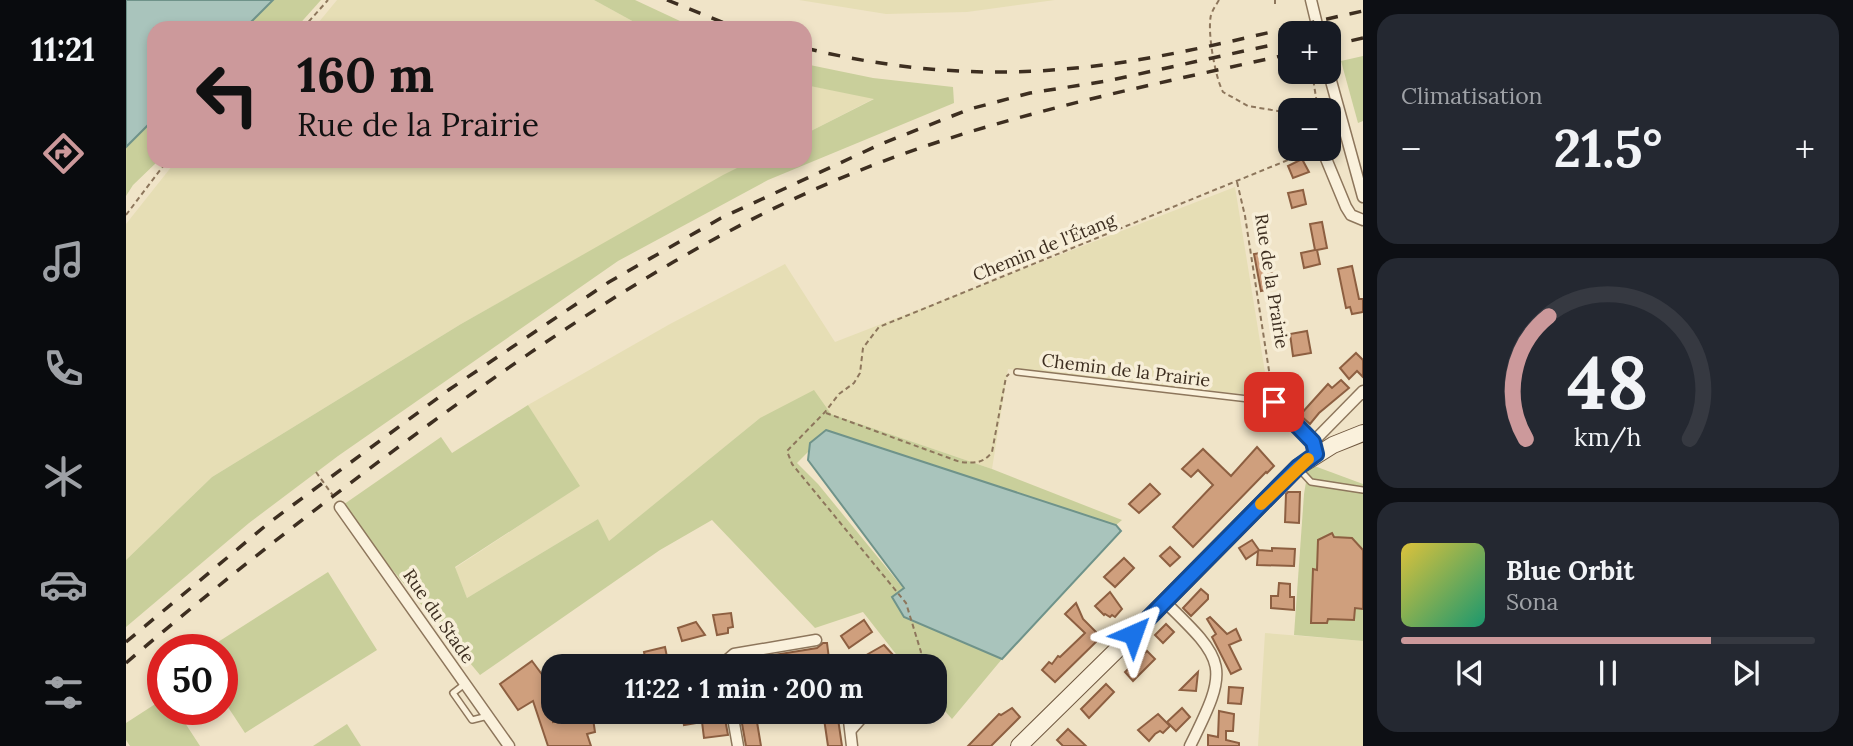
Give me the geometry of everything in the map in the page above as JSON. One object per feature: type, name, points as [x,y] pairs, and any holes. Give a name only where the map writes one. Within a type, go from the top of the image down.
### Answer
[{"type":"main road","points":[[1019,746],[1315,448],[1363,433]]},
{"type":"street","points":[[1311,0],[1316,21]]},
{"type":"street","points":[[1332,84],[1363,197]]},
{"type":"street","points":[[1327,161],[1346,207],[1351,215],[1363,220]]},
{"type":"street","points":[[1274,402],[1315,448],[1363,391]]},
{"type":"street","name":"Rue du Stade","points":[[340,507],[509,746]]},
{"type":"street","points":[[1164,601],[1209,647],[1217,672],[1217,685],[1209,709],[1190,746]]},
{"type":"street","points":[[734,654],[816,640]]},
{"type":"street","points":[[734,724],[738,746]]},
{"type":"street","points":[[850,724],[852,746]]},
{"type":"street","points":[[851,730],[856,724]]},
{"type":"lane","name":"Chemin de la Prairie","points":[[1017,372],[1274,402]]},
{"type":"lane","points":[[1298,467],[1311,482],[1363,490]]},
{"type":"lane","points":[[466,683],[453,693],[472,720],[489,716]]},
{"type":"path","points":[[309,21],[328,0]]},
{"type":"path","points":[[1219,0],[1211,15],[1210,30],[1217,76],[1223,92],[1248,106],[1278,111]]},
{"type":"path","name":"Chemin de l'Étang","points":[[920,654],[906,603],[792,464],[787,451],[839,394],[854,383],[860,373],[863,348],[879,327],[1286,161]]},
{"type":"path","points":[[126,215],[162,168]]},
{"type":"path","name":"Rue de la Prairie","points":[[1237,182],[1245,216],[1274,402]]},
{"type":"path","points":[[825,412],[960,463],[979,463],[992,452],[1006,377],[1010,372],[1017,372]]},
{"type":"path","points":[[316,472],[340,507]]},
{"type":"shaded area","points":[[337,0],[594,0],[632,21],[320,21]]},
{"type":"shaded area","points":[[799,0],[1055,0],[967,12],[886,14]]},
{"type":"shaded area","points":[[812,86],[875,98],[812,130]]},
{"type":"shaded area","points":[[170,168],[739,168],[461,324],[212,477],[126,560],[126,224]]},
{"type":"shaded area","points":[[1235,187],[1269,397],[1008,369],[992,469],[831,414],[760,418],[608,542],[598,519],[467,598],[455,568],[579,486],[528,405],[670,324],[785,264],[835,342]]},
{"type":"shaded area","points":[[1265,633],[1363,641],[1363,746],[1258,746]]},
{"type":"green space","points":[[273,0],[321,0],[302,21],[252,21]]},
{"type":"green space","points":[[594,0],[635,0],[680,21],[632,21]]},
{"type":"green space","points":[[1363,56],[1363,121],[1358,123],[1341,61]]},
{"type":"green space","points":[[812,65],[873,78],[953,87],[954,103],[812,162],[812,130],[874,99],[812,86]]},
{"type":"green space","points":[[147,126],[147,168],[151,168],[126,196],[126,147]]},
{"type":"green space","points":[[737,168],[797,168],[768,180],[618,261],[338,456],[249,523],[126,627],[126,560],[212,477],[461,324]]},
{"type":"green space","points":[[814,390],[831,414],[992,469],[1122,520],[1116,525],[829,431],[797,463],[818,484],[903,588],[892,597],[904,617],[1002,659],[952,719],[947,713],[947,654],[896,654],[863,612],[815,628],[712,520],[660,550],[480,675],[340,507],[441,437],[452,453],[528,405],[580,486],[455,567],[467,598],[598,519],[609,541],[760,418]]},
{"type":"green space","points":[[1309,464],[1363,484],[1363,641],[1294,635],[1304,494]]},
{"type":"green space","points":[[328,572],[377,650],[245,733],[238,722],[238,634],[231,634]]},
{"type":"green space","points":[[147,709],[147,725],[186,725],[200,746],[130,746],[126,740],[126,723]]},
{"type":"green space","points":[[347,724],[361,746],[313,746]]},
{"type":"water","points":[[126,0],[273,0],[252,21],[147,21],[147,126],[126,147]]},
{"type":"water","points":[[826,430],[1116,525],[1121,531],[1002,659],[904,617],[892,597],[904,588],[808,460],[810,443]]},
{"type":"building","points":[[1303,161],[1309,172],[1293,178],[1288,166]]},
{"type":"building","points":[[1303,190],[1306,204],[1292,208],[1288,193]]},
{"type":"building","points":[[1322,222],[1327,248],[1317,250],[1320,264],[1304,268],[1301,253],[1315,250],[1310,224]]},
{"type":"building","points":[[1267,252],[1275,288],[1261,291],[1254,254]]},
{"type":"building","points":[[1352,266],[1359,299],[1363,299],[1363,312],[1352,314],[1350,307],[1346,308],[1338,269]]},
{"type":"building","points":[[1307,331],[1311,353],[1293,356],[1290,334]]},
{"type":"building","points":[[1356,353],[1363,360],[1363,377],[1357,371],[1349,379],[1340,368]]},
{"type":"building","points":[[1341,380],[1349,388],[1310,424],[1300,415],[1328,384],[1332,388]]},
{"type":"building","points":[[1257,447],[1274,466],[1193,547],[1173,527],[1213,485],[1198,470],[1191,477],[1182,469],[1203,449],[1231,476]]},
{"type":"building","points":[[1150,484],[1160,494],[1139,513],[1129,504]]},
{"type":"building","points":[[1288,492],[1300,492],[1299,523],[1285,522]]},
{"type":"building","points":[[1332,533],[1334,537],[1352,538],[1363,550],[1363,609],[1355,608],[1354,620],[1328,619],[1327,623],[1311,623],[1313,569],[1317,570],[1318,540]]},
{"type":"building","points":[[1252,540],[1259,550],[1295,549],[1294,566],[1257,565],[1258,551],[1246,559],[1239,548]]},
{"type":"building","points":[[1170,547],[1180,557],[1170,566],[1160,556]]},
{"type":"building","points":[[1124,558],[1134,568],[1115,587],[1104,577]]},
{"type":"building","points":[[1279,583],[1290,584],[1294,610],[1271,608],[1271,596],[1278,596]]},
{"type":"building","points":[[1201,589],[1208,595],[1208,599],[1191,616],[1183,608]]},
{"type":"building","points":[[1110,592],[1122,609],[1115,617],[1104,615],[1095,606]]},
{"type":"building","points":[[1076,603],[1083,619],[1101,637],[1055,682],[1042,670],[1085,633],[1065,614]]},
{"type":"building","points":[[731,613],[733,627],[728,628],[728,633],[717,635],[713,615]]},
{"type":"building","points":[[1210,617],[1227,634],[1236,629],[1241,640],[1229,645],[1241,669],[1231,674],[1212,637],[1216,634],[1207,619]]},
{"type":"building","points":[[864,620],[872,632],[849,648],[841,636]]},
{"type":"building","points":[[696,622],[705,635],[682,641],[678,628]]},
{"type":"building","points":[[1166,624],[1174,632],[1163,643],[1155,635]]},
{"type":"building","points":[[827,643],[828,654],[780,654],[817,648]]},
{"type":"building","points":[[884,645],[892,654],[868,654]]},
{"type":"building","points":[[665,647],[666,654],[644,654]]},
{"type":"building","points":[[1147,651],[1155,659],[1133,681],[1125,672]]},
{"type":"building","points":[[532,661],[541,673],[541,724],[594,724],[595,732],[587,734],[591,746],[548,746],[533,701],[518,710],[500,684]]},
{"type":"building","points":[[1198,672],[1196,691],[1180,690]]},
{"type":"building","points":[[1106,684],[1114,692],[1089,718],[1081,709]]},
{"type":"building","points":[[1229,687],[1243,688],[1241,704],[1228,703]]},
{"type":"building","points":[[1012,708],[1020,717],[991,746],[968,746],[999,714]]},
{"type":"building","points":[[1182,708],[1190,717],[1176,731],[1167,722]]},
{"type":"building","points":[[1219,711],[1234,714],[1233,731],[1226,731],[1226,740],[1239,743],[1239,746],[1208,746],[1208,735],[1218,737]]},
{"type":"building","points":[[1158,714],[1170,726],[1163,733],[1160,731],[1155,734],[1149,741],[1138,730]]},
{"type":"building","points":[[702,724],[726,724],[728,735],[704,738]]},
{"type":"building","points":[[742,724],[757,724],[761,746],[746,746]]},
{"type":"building","points":[[825,724],[839,724],[842,746],[828,746]]},
{"type":"building","points":[[1068,729],[1086,746],[1063,746],[1057,740]]},
{"type":"railway","points":[[667,0],[720,21]]},
{"type":"railway","points":[[812,50],[869,61],[934,69],[999,72],[1065,69],[1140,60],[1363,11]]},
{"type":"railway","points":[[1341,43],[1363,38]]},
{"type":"railway","points":[[126,642],[270,522],[450,389],[609,282],[721,218],[881,144],[970,109],[1030,93],[1107,81],[1278,44]]},
{"type":"railway","points":[[126,663],[276,540],[483,385],[645,279],[758,216],[876,164],[977,130],[1133,89],[1278,57]]},
{"type":"slow traffic","points":[[1261,504],[1308,459]]},
{"type":"route","points":[[1133,634],[1298,467],[1316,454],[1313,442],[1274,402]]}]
